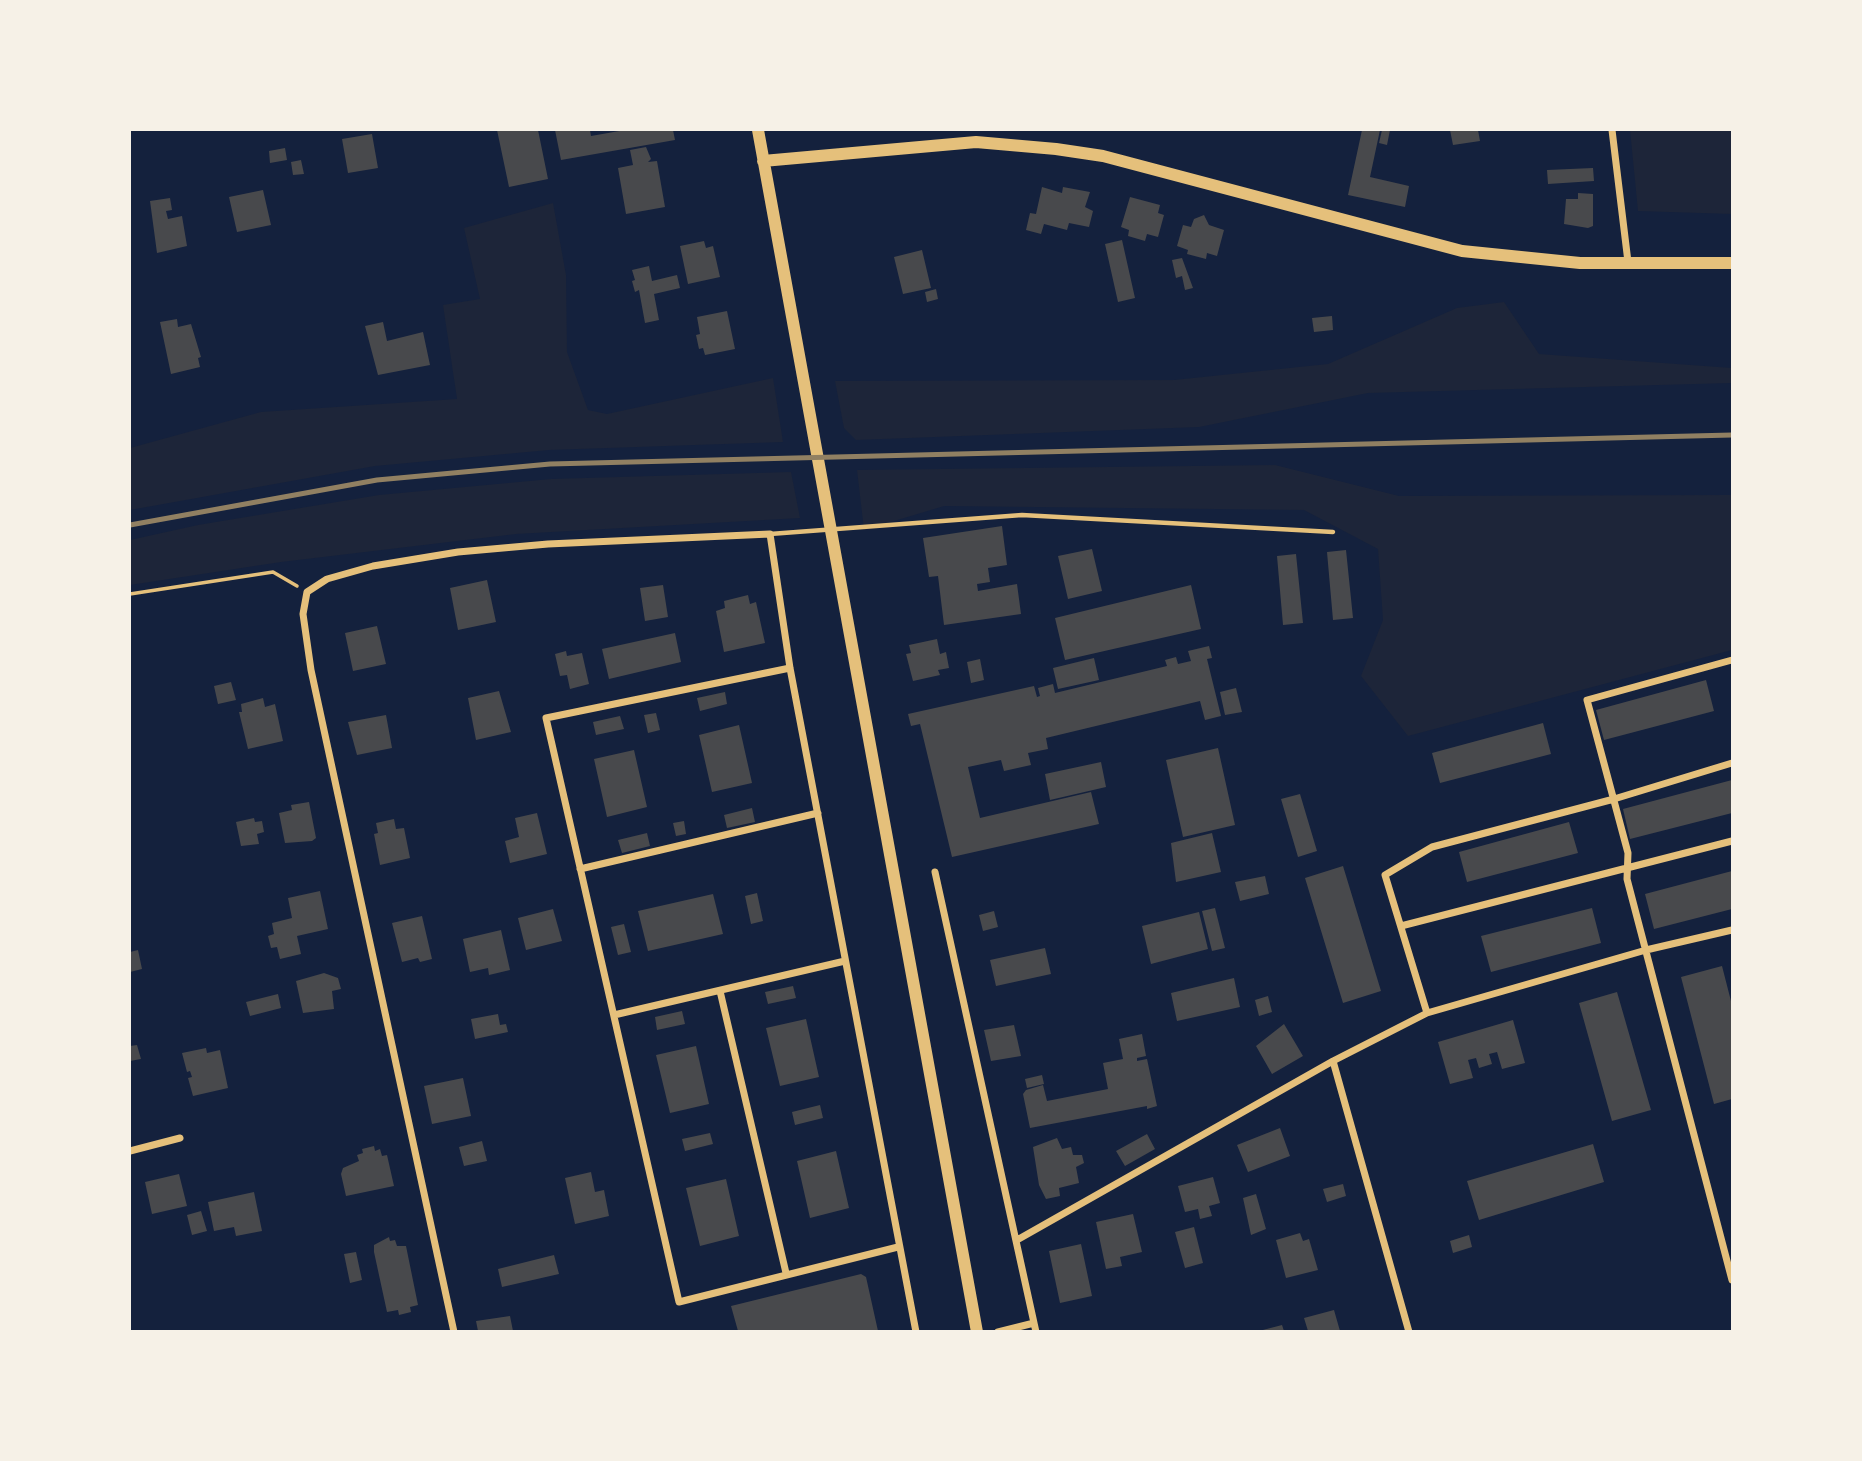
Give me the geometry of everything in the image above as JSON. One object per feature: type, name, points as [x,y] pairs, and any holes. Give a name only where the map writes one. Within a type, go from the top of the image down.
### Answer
[{"type":"street","points":[[758,130],[977,1332]]},
{"type":"street","points":[[1612,130],[1628,262]]},
{"type":"street","points":[[763,161],[976,142],[1056,149],[1103,156],[1462,251],[1580,263],[1732,263]]},
{"type":"street","points":[[454,1332],[311,670],[303,614],[307,592],[327,579],[373,566],[458,552],[548,544],[770,534],[790,668],[915,1332]]},
{"type":"street","points":[[1732,660],[1587,700],[1628,853],[1627,879],[1732,1280]]},
{"type":"street","points":[[790,668],[546,718],[679,1302],[898,1247]]},
{"type":"street","points":[[1427,1013],[1385,875],[1432,847],[1614,799],[1732,762]]},
{"type":"street","points":[[580,869],[818,813]]},
{"type":"street","points":[[1401,926],[1732,841]]},
{"type":"street","points":[[935,872],[1036,1332]]},
{"type":"street","points":[[1017,1240],[1333,1061],[1427,1013],[1646,950],[1732,930]]},
{"type":"street","points":[[614,1015],[845,961]]},
{"type":"street","points":[[720,991],[786,1273]]},
{"type":"street","points":[[1333,1061],[1409,1332]]},
{"type":"street","points":[[130,1151],[180,1138]]},
{"type":"street","points":[[998,1332],[1034,1323]]},
{"type":"lane","points":[[770,534],[1022,515],[1334,533]]},
{"type":"path","points":[[130,594],[273,572],[307,592]]},
{"type":"shaded area","points":[[1630,130],[1732,130],[1732,214],[1638,211]]},
{"type":"shaded area","points":[[553,203],[566,275],[567,352],[588,410],[607,414],[773,378],[783,442],[549,450],[375,466],[130,510],[130,448],[261,412],[457,399],[443,305],[480,299],[464,228]]},
{"type":"shaded area","points":[[1504,302],[1539,354],[1732,368],[1732,383],[1368,393],[1199,427],[856,440],[844,428],[835,381],[1174,380],[1328,364],[1457,308]]},
{"type":"shaded area","points":[[1275,465],[1399,496],[1732,495],[1732,650],[1408,736],[1361,676],[1383,620],[1378,549],[1304,510],[944,506],[864,530],[857,470]]},
{"type":"shaded area","points":[[791,472],[800,518],[516,534],[281,562],[130,585],[130,540],[198,525],[379,495],[551,479]]},
{"type":"building","points":[[497,130],[538,130],[548,179],[509,187]]},
{"type":"building","points":[[555,130],[590,130],[591,136],[625,130],[673,130],[675,140],[561,160]]},
{"type":"building","points":[[1362,130],[1380,130],[1370,177],[1409,186],[1405,207],[1348,195]]},
{"type":"building","points":[[1382,130],[1390,130],[1387,145],[1379,143]]},
{"type":"building","points":[[1450,130],[1478,130],[1480,141],[1453,145]]},
{"type":"building","points":[[372,134],[378,168],[348,173],[342,139]]},
{"type":"building","points":[[646,147],[651,159],[648,162],[657,161],[665,207],[626,214],[618,168],[633,165],[630,150]]},
{"type":"building","points":[[285,148],[287,160],[270,163],[269,151]]},
{"type":"building","points":[[301,160],[304,174],[293,175],[291,162]]},
{"type":"building","points":[[1593,168],[1594,181],[1548,184],[1547,170]]},
{"type":"building","points":[[1042,187],[1062,193],[1063,187],[1090,192],[1085,207],[1093,211],[1089,227],[1069,223],[1067,230],[1044,224],[1041,234],[1026,230],[1030,213],[1036,214]]},
{"type":"building","points":[[263,190],[271,225],[237,232],[229,197]]},
{"type":"building","points":[[1578,193],[1593,194],[1593,226],[1588,228],[1564,224],[1566,199],[1578,199]]},
{"type":"building","points":[[1130,197],[1160,205],[1158,213],[1164,215],[1158,237],[1147,234],[1145,241],[1128,236],[1129,230],[1121,227]]},
{"type":"building","points":[[170,198],[172,210],[166,211],[168,219],[182,216],[187,246],[157,253],[150,201]]},
{"type":"building","points":[[1204,215],[1209,225],[1224,230],[1217,256],[1207,253],[1206,259],[1187,254],[1188,250],[1177,246],[1183,225],[1191,227],[1194,219]]},
{"type":"building","points":[[1122,240],[1135,298],[1118,302],[1105,244]]},
{"type":"building","points":[[704,241],[706,248],[713,246],[720,277],[688,284],[680,246]]},
{"type":"building","points":[[922,250],[931,288],[903,294],[894,257]]},
{"type":"building","points":[[1182,258],[1193,288],[1185,290],[1182,276],[1176,278],[1172,260]]},
{"type":"building","points":[[649,266],[652,281],[677,275],[680,288],[654,294],[659,320],[645,323],[639,290],[635,292],[632,281],[635,280],[632,270]]},
{"type":"building","points":[[936,289],[938,299],[927,302],[925,292]]},
{"type":"building","points":[[727,311],[735,349],[705,355],[703,348],[699,349],[696,335],[700,334],[697,317]]},
{"type":"building","points":[[1332,316],[1333,330],[1314,332],[1312,318]]},
{"type":"building","points":[[177,319],[178,327],[191,324],[201,357],[198,358],[200,367],[171,374],[160,322]]},
{"type":"building","points":[[383,322],[387,341],[423,332],[430,365],[378,375],[365,326]]},
{"type":"building","points":[[1002,526],[1007,565],[988,568],[990,582],[977,584],[978,591],[1017,584],[1021,614],[944,625],[938,576],[929,577],[923,538]]},
{"type":"building","points":[[1092,549],[1102,591],[1068,599],[1058,556]]},
{"type":"building","points":[[1346,550],[1353,618],[1333,620],[1327,552]]},
{"type":"building","points":[[1296,554],[1303,623],[1283,625],[1277,556]]},
{"type":"building","points":[[487,580],[496,622],[458,630],[450,588]]},
{"type":"building","points":[[663,585],[668,617],[645,621],[640,588]]},
{"type":"building","points":[[1191,585],[1201,629],[1065,660],[1055,618]]},
{"type":"building","points":[[748,595],[750,604],[756,602],[765,643],[724,652],[716,611],[725,608],[724,601]]},
{"type":"building","points":[[377,626],[386,664],[353,671],[345,633]]},
{"type":"building","points":[[675,633],[681,662],[609,679],[602,649]]},
{"type":"building","points":[[937,639],[940,654],[946,652],[949,668],[938,670],[940,675],[913,681],[906,654],[911,653],[909,645]]},
{"type":"building","points":[[1209,646],[1212,658],[1207,659],[1221,716],[1205,720],[1200,701],[1046,738],[1048,749],[1028,753],[1031,765],[1004,771],[1001,760],[968,767],[980,818],[1091,792],[1099,824],[952,857],[920,724],[911,726],[908,714],[1034,686],[1037,697],[1040,696],[1038,688],[1053,684],[1055,693],[1167,666],[1165,660],[1176,657],[1178,664],[1191,661],[1188,651]]},
{"type":"building","points":[[566,651],[567,656],[582,653],[589,684],[570,689],[567,675],[560,676],[555,654]]},
{"type":"building","points":[[1094,658],[1099,680],[1058,689],[1053,668]]},
{"type":"building","points":[[980,659],[984,680],[971,683],[967,662]]},
{"type":"building","points":[[1706,680],[1714,711],[1604,740],[1596,710]]},
{"type":"building","points":[[231,682],[236,700],[218,704],[214,686]]},
{"type":"building","points":[[1236,688],[1242,712],[1225,715],[1220,692]]},
{"type":"building","points":[[499,691],[511,732],[476,740],[468,698]]},
{"type":"building","points":[[725,692],[727,704],[700,711],[697,698]]},
{"type":"building","points":[[263,698],[265,707],[275,704],[283,741],[248,749],[239,712],[242,712],[241,704]]},
{"type":"building","points":[[656,713],[660,730],[648,733],[644,715]]},
{"type":"building","points":[[386,715],[392,748],[357,755],[348,722]]},
{"type":"building","points":[[620,716],[624,729],[596,735],[593,722]]},
{"type":"building","points":[[1543,723],[1551,754],[1440,783],[1432,753]]},
{"type":"building","points":[[739,725],[752,783],[712,792],[699,735]]},
{"type":"building","points":[[1218,748],[1235,825],[1183,837],[1166,760]]},
{"type":"building","points":[[634,750],[647,807],[607,817],[594,759]]},
{"type":"building","points":[[1101,762],[1106,787],[1050,800],[1045,774]]},
{"type":"building","points":[[1732,780],[1732,813],[1630,839],[1623,809]]},
{"type":"building","points":[[1300,794],[1317,851],[1298,857],[1281,799]]},
{"type":"building","points":[[309,802],[316,838],[312,841],[285,843],[279,813],[292,810],[291,805]]},
{"type":"building","points":[[752,808],[755,822],[727,828],[724,815]]},
{"type":"building","points":[[537,813],[547,854],[510,863],[505,841],[519,837],[515,818]]},
{"type":"building","points":[[254,818],[255,822],[262,821],[264,832],[257,834],[259,844],[241,846],[236,822]]},
{"type":"building","points":[[394,819],[396,829],[404,828],[410,858],[380,865],[374,834],[378,833],[376,823]]},
{"type":"building","points":[[684,821],[686,834],[676,836],[673,823]]},
{"type":"building","points":[[1569,822],[1578,853],[1467,882],[1459,852]]},
{"type":"building","points":[[647,833],[650,846],[622,853],[618,840]]},
{"type":"building","points":[[1212,833],[1221,872],[1176,882],[1171,843]]},
{"type":"building","points":[[1343,866],[1381,991],[1343,1003],[1305,878]]},
{"type":"building","points":[[1732,871],[1732,909],[1654,929],[1645,894]]},
{"type":"building","points":[[1265,876],[1269,894],[1240,901],[1235,882]]},
{"type":"building","points":[[320,891],[328,929],[297,936],[301,954],[280,959],[277,947],[271,948],[268,936],[274,934],[272,923],[292,918],[288,898]]},
{"type":"building","points":[[757,893],[763,921],[751,924],[745,896]]},
{"type":"building","points":[[713,894],[723,934],[648,951],[638,911]]},
{"type":"building","points":[[1215,908],[1225,948],[1212,951],[1202,911]]},
{"type":"building","points":[[1592,908],[1601,943],[1491,972],[1481,936]]},
{"type":"building","points":[[553,909],[562,941],[526,950],[518,918]]},
{"type":"building","points":[[994,911],[998,927],[983,931],[979,915]]},
{"type":"building","points":[[1199,912],[1208,949],[1151,964],[1142,926]]},
{"type":"building","points":[[422,916],[432,959],[420,962],[418,958],[402,962],[392,923]]},
{"type":"building","points":[[624,924],[631,952],[618,955],[611,927]]},
{"type":"building","points":[[501,930],[510,970],[489,975],[488,968],[470,972],[463,939]]},
{"type":"building","points":[[1045,948],[1051,974],[996,986],[990,960]]},
{"type":"building","points":[[138,950],[142,969],[130,972],[130,952]]},
{"type":"building","points":[[1722,966],[1732,1005],[1732,1099],[1714,1104],[1681,977]]},
{"type":"building","points":[[324,973],[338,978],[341,989],[332,991],[334,1009],[303,1013],[296,981]]},
{"type":"building","points":[[1234,978],[1240,1007],[1177,1021],[1171,993]]},
{"type":"building","points":[[793,986],[796,998],[768,1004],[765,992]]},
{"type":"building","points":[[1617,992],[1651,1110],[1612,1121],[1579,1003]]},
{"type":"building","points":[[278,994],[281,1008],[250,1016],[246,1002]]},
{"type":"building","points":[[1268,996],[1272,1012],[1259,1016],[1255,1000]]},
{"type":"building","points":[[682,1011],[685,1024],[657,1030],[655,1017]]},
{"type":"building","points":[[498,1014],[500,1025],[506,1024],[508,1032],[475,1039],[471,1019]]},
{"type":"building","points":[[806,1019],[819,1077],[780,1086],[766,1028]]},
{"type":"building","points":[[1513,1020],[1525,1063],[1502,1069],[1497,1052],[1489,1054],[1492,1064],[1479,1068],[1476,1058],[1468,1060],[1473,1078],[1450,1084],[1438,1042]]},
{"type":"building","points":[[1284,1024],[1303,1056],[1272,1074],[1256,1046]]},
{"type":"building","points":[[1014,1025],[1021,1056],[991,1061],[984,1030]]},
{"type":"building","points":[[1142,1034],[1146,1056],[1137,1058],[1137,1061],[1147,1059],[1157,1106],[1030,1128],[1023,1094],[1026,1090],[1043,1085],[1047,1101],[1108,1089],[1103,1063],[1123,1059],[1119,1039]]},
{"type":"building","points":[[137,1045],[141,1059],[130,1061],[130,1046]]},
{"type":"building","points":[[696,1046],[709,1104],[670,1113],[656,1055]]},
{"type":"building","points":[[206,1048],[207,1053],[220,1050],[228,1088],[193,1096],[188,1078],[192,1077],[190,1071],[187,1072],[182,1053]]},
{"type":"building","points":[[1042,1075],[1044,1084],[1027,1088],[1025,1079]]},
{"type":"building","points":[[463,1078],[471,1116],[432,1124],[424,1086]]},
{"type":"building","points":[[820,1105],[823,1118],[795,1125],[792,1112]]},
{"type":"building","points":[[1280,1128],[1290,1156],[1248,1172],[1237,1145]]},
{"type":"building","points":[[710,1133],[713,1144],[685,1151],[682,1139]]},
{"type":"building","points":[[1147,1134],[1155,1149],[1125,1166],[1116,1151]]},
{"type":"building","points":[[1057,1138],[1062,1149],[1071,1147],[1073,1155],[1082,1155],[1084,1163],[1076,1167],[1079,1183],[1059,1188],[1060,1196],[1046,1199],[1039,1185],[1033,1147]]},
{"type":"building","points":[[482,1141],[487,1161],[464,1166],[459,1147]]},
{"type":"building","points":[[1593,1144],[1604,1182],[1479,1220],[1467,1181]]},
{"type":"building","points":[[374,1146],[375,1151],[380,1149],[382,1156],[387,1155],[394,1186],[346,1196],[341,1174],[343,1168],[359,1161],[357,1155],[363,1153],[362,1149]]},
{"type":"building","points":[[836,1151],[849,1208],[810,1218],[797,1161]]},
{"type":"building","points":[[591,1172],[595,1192],[604,1190],[609,1216],[575,1224],[565,1178]]},
{"type":"building","points":[[179,1174],[187,1206],[152,1214],[145,1182]]},
{"type":"building","points":[[1213,1177],[1220,1203],[1209,1206],[1212,1216],[1200,1219],[1198,1209],[1185,1212],[1178,1186]]},
{"type":"building","points":[[726,1179],[739,1236],[700,1246],[686,1188]]},
{"type":"building","points":[[1343,1184],[1346,1196],[1327,1202],[1323,1189]]},
{"type":"building","points":[[254,1192],[262,1231],[236,1236],[234,1227],[214,1231],[208,1202]]},
{"type":"building","points":[[1256,1194],[1266,1229],[1251,1235],[1243,1198]]},
{"type":"building","points":[[201,1211],[207,1231],[192,1235],[187,1215]]},
{"type":"building","points":[[1133,1214],[1142,1252],[1120,1257],[1122,1266],[1106,1269],[1096,1222]]},
{"type":"building","points":[[1194,1227],[1203,1263],[1185,1268],[1175,1232]]},
{"type":"building","points":[[1300,1233],[1303,1241],[1309,1239],[1318,1270],[1286,1278],[1276,1240]]},
{"type":"building","points":[[1469,1235],[1472,1247],[1453,1253],[1450,1241]]},
{"type":"building","points":[[389,1237],[390,1241],[395,1240],[397,1246],[406,1246],[418,1305],[410,1307],[411,1312],[399,1315],[398,1310],[387,1312],[374,1252],[374,1245]]},
{"type":"building","points":[[1081,1244],[1092,1296],[1060,1303],[1049,1251]]},
{"type":"building","points":[[356,1252],[362,1280],[350,1283],[344,1254]]},
{"type":"building","points":[[554,1255],[559,1274],[502,1287],[498,1269]]},
{"type":"building","points":[[861,1274],[866,1277],[878,1331],[738,1331],[731,1306]]},
{"type":"building","points":[[1334,1310],[1340,1331],[1308,1331],[1304,1318]]},
{"type":"building","points":[[510,1316],[513,1331],[478,1331],[476,1321]]},
{"type":"building","points":[[1282,1325],[1284,1331],[1259,1331]]},
{"type":"railway","points":[[130,525],[377,480],[550,464],[1732,435]]}]
